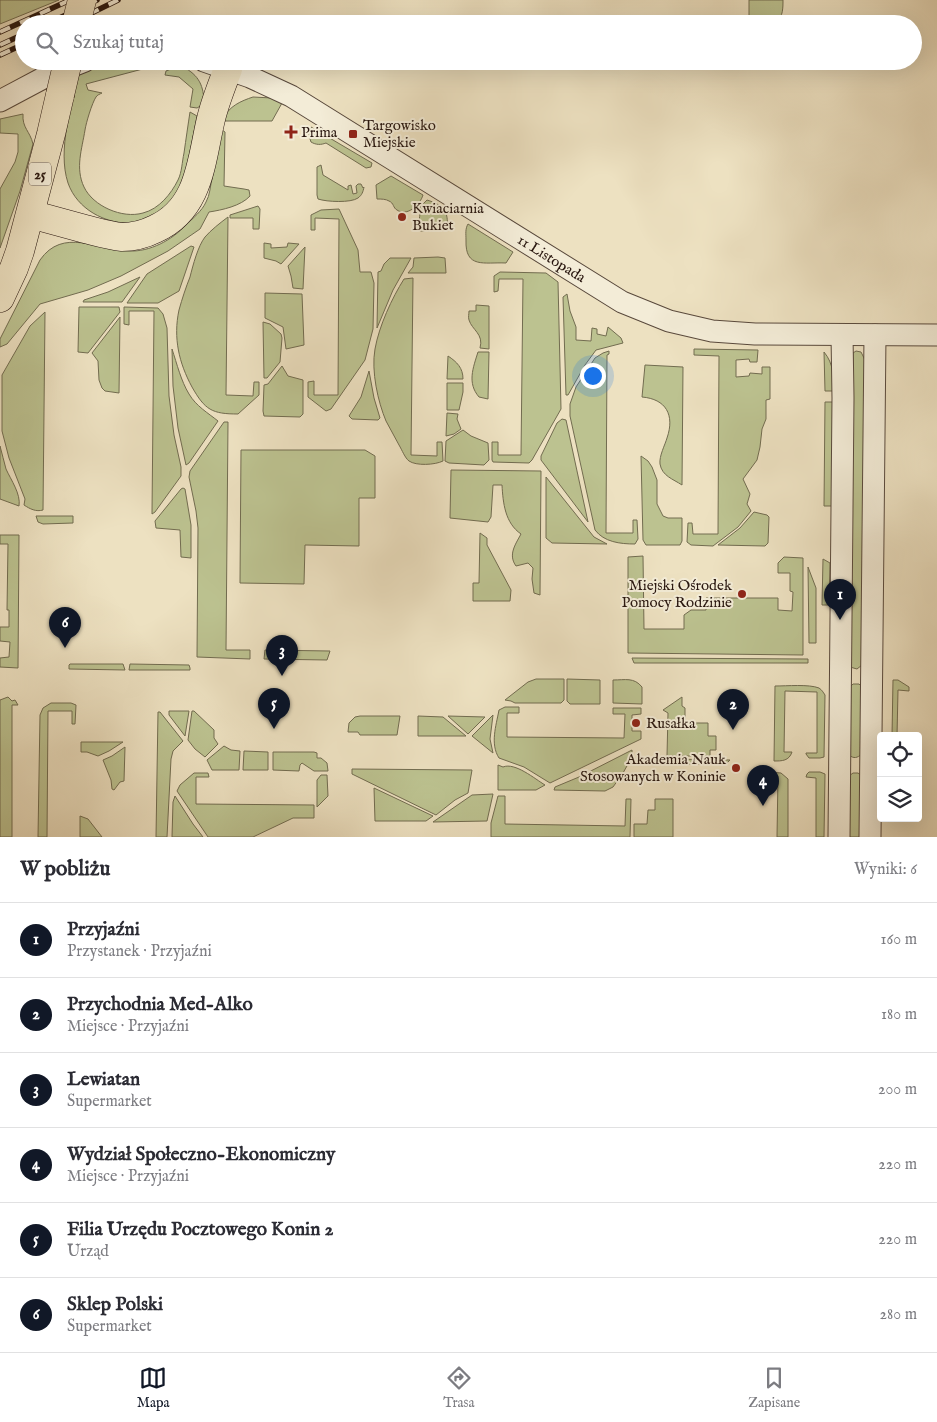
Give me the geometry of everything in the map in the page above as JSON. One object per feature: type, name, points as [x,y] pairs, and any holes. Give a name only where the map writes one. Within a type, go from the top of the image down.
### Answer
[{"type":"main road","points":[[78,15],[82,0]]},
{"type":"main road","name":"25","points":[[0,298],[14,268],[30,214],[66,70]]},
{"type":"main road","points":[[30,214],[124,237],[146,234],[175,218],[191,196],[196,181],[211,118],[216,70]]},
{"type":"street","points":[[0,101],[62,70]]},
{"type":"street","name":"11 Listopada","points":[[229,70],[267,84],[291,96],[622,302],[669,321],[712,331],[755,334],[937,335]]},
{"type":"street","points":[[839,837],[842,335]]},
{"type":"street","points":[[870,837],[875,335]]},
{"type":"green space","points":[[0,0],[59,0],[22,15],[15,15],[15,18],[0,24]]},
{"type":"green space","points":[[749,0],[783,0],[781,15],[749,15]]},
{"type":"green space","points":[[139,70],[86,84],[88,90],[102,93],[96,97],[89,113],[80,158],[81,180],[88,194],[109,209],[126,214],[143,213],[154,208],[164,200],[175,185],[182,167],[190,112],[197,116],[185,173],[178,193],[174,200],[165,208],[148,218],[131,223],[121,223],[102,218],[85,207],[72,192],[65,170],[64,156],[67,127],[79,71]]},
{"type":"green space","points":[[188,70],[197,77],[202,86],[204,104],[197,108],[190,107],[193,89],[179,77],[165,75],[166,71]]},
{"type":"green space","points":[[253,97],[272,98],[282,103],[272,121],[225,121],[223,119],[232,107]]},
{"type":"green space","points":[[23,114],[25,126],[33,144],[20,191],[0,248],[0,189],[15,162],[18,152],[18,134],[0,133],[0,119]]},
{"type":"green space","points":[[311,127],[372,163],[371,167],[366,168],[326,143],[315,144],[311,142],[309,131]]},
{"type":"green space","points":[[222,130],[225,132],[224,186],[249,190],[250,196],[236,205],[209,212],[200,229],[168,251],[121,276],[88,290],[40,304],[7,344],[0,347],[0,339],[40,260],[49,250],[70,242],[117,250],[137,251],[153,247],[167,240],[194,217],[208,197]]},
{"type":"green space","points":[[321,165],[323,175],[348,190],[348,186],[351,185],[353,194],[357,193],[356,186],[361,184],[364,187],[361,195],[355,200],[345,201],[318,199],[317,167]]},
{"type":"green space","points":[[391,176],[423,195],[413,209],[401,212],[388,200],[377,199],[376,185]]},
{"type":"green space","points":[[427,200],[437,204],[444,210],[447,217],[447,228],[436,231],[420,231],[420,207]]},
{"type":"green space","points":[[258,206],[260,209],[259,229],[253,229],[253,218],[230,218],[230,215]]},
{"type":"green space","points":[[339,209],[358,250],[360,272],[371,272],[374,283],[373,329],[365,360],[331,409],[326,411],[308,397],[308,382],[314,381],[314,395],[338,395],[339,219],[315,218],[315,230],[311,230],[311,215],[321,210]]},
{"type":"green space","points":[[228,217],[226,395],[253,396],[254,382],[259,382],[259,395],[238,414],[215,412],[205,406],[192,387],[184,369],[177,340],[179,310],[198,250],[205,237]]},
{"type":"green space","points":[[468,224],[513,252],[506,263],[483,263],[472,260],[467,249],[466,228]]},
{"type":"green space","points":[[264,243],[271,244],[271,248],[287,247],[288,243],[299,244],[281,264],[264,258]]},
{"type":"green space","points":[[191,246],[194,247],[179,291],[158,303],[127,303],[147,274]]},
{"type":"green space","points":[[305,247],[303,289],[293,288],[288,266]]},
{"type":"green space","points":[[390,258],[411,258],[393,290],[377,328],[378,272],[381,271],[384,264]]},
{"type":"green space","points":[[414,258],[445,258],[446,273],[408,273],[413,267]]},
{"type":"green space","points":[[500,272],[546,273],[558,282],[561,409],[529,463],[493,462],[492,460],[492,442],[498,442],[498,455],[521,455],[523,279],[499,279],[498,291],[494,292],[494,276]]},
{"type":"green space","points":[[140,277],[122,302],[83,302],[84,300],[108,292]]},
{"type":"green space","points":[[413,278],[411,455],[437,456],[437,442],[442,442],[443,461],[431,464],[412,463],[405,456],[383,413],[378,396],[374,367],[377,340],[391,303],[404,279]]},
{"type":"green space","points":[[265,293],[302,294],[304,345],[286,349],[283,327],[265,318]]},
{"type":"green space","points":[[567,294],[570,311],[576,327],[576,340],[591,341],[592,328],[597,329],[597,334],[606,336],[608,327],[621,338],[623,343],[596,350],[568,395],[566,395],[563,297]]},
{"type":"green space","points":[[476,305],[489,306],[489,349],[480,348],[479,336],[470,324],[469,311],[476,311]]},
{"type":"green space","points":[[79,307],[119,307],[120,312],[88,353],[78,352]]},
{"type":"green space","points":[[124,307],[158,308],[163,314],[167,328],[169,396],[181,476],[152,514],[154,311],[129,311],[129,325],[124,324]]},
{"type":"green space","points":[[45,312],[43,510],[38,511],[24,505],[25,499],[9,458],[2,431],[2,375],[30,326]]},
{"type":"green space","points":[[120,317],[119,393],[105,391],[102,388],[99,380],[98,361],[92,353]]},
{"type":"green space","points":[[263,322],[270,324],[281,334],[282,338],[280,362],[267,378],[264,378]]},
{"type":"green space","points":[[172,349],[181,378],[189,394],[199,406],[218,421],[186,465],[178,428],[173,386]]},
{"type":"green space","points":[[694,349],[758,350],[757,362],[750,362],[749,359],[736,360],[736,377],[749,376],[750,373],[762,374],[762,367],[770,367],[770,399],[766,400],[766,419],[762,429],[757,460],[743,479],[750,494],[747,504],[751,511],[738,527],[713,546],[691,545],[687,542],[688,523],[692,523],[693,534],[718,534],[719,356],[694,355]]},
{"type":"green space","points":[[609,351],[607,355],[606,533],[633,533],[633,520],[637,520],[638,539],[635,544],[613,542],[595,530],[570,416],[570,404],[576,387],[595,358]]},
{"type":"green space","points":[[856,351],[861,352],[865,360],[862,665],[857,669],[850,667],[853,353]]},
{"type":"green space","points":[[478,352],[489,352],[488,399],[479,397],[473,386],[472,375]]},
{"type":"green space","points":[[824,352],[831,366],[834,391],[825,391]]},
{"type":"green space","points":[[448,356],[459,366],[463,379],[447,379]]},
{"type":"green space","points":[[645,365],[683,367],[682,485],[668,477],[661,468],[660,458],[669,430],[669,415],[663,405],[657,401],[642,397]]},
{"type":"green space","points":[[282,366],[288,376],[303,380],[303,414],[300,417],[264,416],[264,385],[268,384]]},
{"type":"green space","points":[[369,371],[380,418],[378,420],[352,419],[349,416],[361,397]]},
{"type":"green space","points":[[447,383],[463,383],[459,410],[447,410]]},
{"type":"green space","points":[[825,402],[833,402],[832,506],[824,506]]},
{"type":"green space","points":[[447,413],[458,414],[457,419],[461,429],[454,434],[446,436]]},
{"type":"green space","points":[[562,419],[566,420],[588,522],[541,460],[541,456],[557,423]]},
{"type":"green space","points":[[224,422],[228,422],[226,650],[250,650],[250,659],[197,657],[198,528],[189,477],[190,471]]},
{"type":"green space","points":[[463,430],[471,436],[488,443],[489,460],[484,465],[449,463],[445,461],[446,441]]},
{"type":"green space","points":[[0,446],[6,469],[17,492],[19,506],[0,499]]},
{"type":"green space","points":[[241,450],[365,450],[375,456],[375,498],[359,498],[359,546],[305,545],[304,584],[240,583]]},
{"type":"green space","points":[[641,456],[652,467],[657,480],[657,504],[663,516],[682,518],[682,541],[680,545],[646,545],[643,540]]},
{"type":"green space","points":[[451,470],[541,471],[540,595],[534,593],[533,568],[528,563],[516,566],[514,562],[513,550],[521,534],[508,518],[504,506],[502,485],[493,485],[491,517],[488,522],[450,518]]},
{"type":"green space","points":[[546,477],[594,537],[607,544],[552,543],[546,538]]},
{"type":"green space","points":[[183,488],[185,489],[191,525],[191,558],[181,557],[180,530],[156,528],[155,521]]},
{"type":"green space","points":[[754,512],[769,517],[768,543],[765,546],[718,545],[740,528]]},
{"type":"green space","points":[[36,516],[73,516],[73,523],[43,524],[38,522]]},
{"type":"green space","points":[[480,533],[487,538],[487,545],[511,590],[510,601],[473,601],[473,583],[479,583]]},
{"type":"green space","points":[[0,535],[19,535],[18,668],[0,667],[0,658],[9,657],[10,642],[0,641],[0,627],[9,627],[9,610],[7,610],[8,544],[0,544]]},
{"type":"green space","points":[[643,556],[644,629],[684,629],[684,615],[691,610],[706,610],[706,598],[778,598],[778,610],[792,611],[793,592],[790,591],[790,573],[778,573],[778,563],[784,557],[803,558],[803,655],[628,653],[628,557]]},
{"type":"green space","points":[[823,559],[830,563],[829,605],[822,605]]},
{"type":"green space","points":[[808,567],[816,588],[816,643],[809,643]]},
{"type":"green space","points":[[265,650],[330,651],[327,660],[264,659]]},
{"type":"green space","points":[[632,658],[808,659],[808,663],[634,663]]},
{"type":"green space","points":[[70,664],[123,664],[125,670],[69,669]]},
{"type":"green space","points":[[130,664],[189,665],[190,670],[129,670]]},
{"type":"green space","points":[[536,679],[564,679],[564,700],[561,703],[515,703],[505,700],[528,682]]},
{"type":"green space","points":[[567,679],[600,680],[600,704],[570,704],[567,701]]},
{"type":"green space","points":[[613,680],[629,680],[639,684],[642,687],[642,704],[613,703]]},
{"type":"green space","points":[[893,680],[898,680],[909,687],[909,691],[898,690],[897,732],[892,732]]},
{"type":"green space","points":[[853,684],[859,684],[863,688],[862,754],[856,758],[849,755],[850,687]]},
{"type":"green space","points":[[775,686],[810,686],[819,688],[823,692],[825,695],[824,757],[809,758],[806,754],[817,753],[817,692],[785,691],[784,752],[792,752],[787,759],[774,761]]},
{"type":"green space","points":[[8,697],[12,701],[15,700],[18,705],[12,705],[12,837],[0,837],[0,700]]},
{"type":"green space","points":[[682,697],[682,706],[685,708],[685,723],[708,723],[708,736],[716,736],[716,750],[710,750],[710,756],[667,756],[668,713],[663,710]]},
{"type":"green space","points":[[51,703],[71,703],[76,705],[75,724],[72,724],[72,711],[48,711],[47,837],[38,837],[40,715],[43,708]]},
{"type":"green space","points":[[505,707],[519,707],[519,713],[507,713],[507,737],[624,738],[625,714],[613,714],[613,708],[641,708],[641,714],[632,715],[632,731],[641,731],[641,739],[550,783],[524,767],[499,758],[496,753],[494,735],[499,710]]},
{"type":"green space","points":[[169,711],[189,711],[185,736],[169,715]]},
{"type":"green space","points":[[192,711],[214,730],[214,738],[218,744],[205,757],[188,740]]},
{"type":"green space","points":[[158,712],[160,712],[183,741],[173,751],[171,759],[167,837],[156,837]]},
{"type":"green space","points":[[493,715],[490,739],[493,753],[472,736]]},
{"type":"green space","points":[[400,716],[397,735],[360,735],[358,732],[348,732],[349,723],[355,717]]},
{"type":"green space","points":[[418,716],[443,717],[466,736],[418,736]]},
{"type":"green space","points":[[448,716],[485,717],[468,734]]},
{"type":"green space","points":[[81,742],[123,742],[98,756],[81,752]]},
{"type":"green space","points":[[224,746],[231,750],[240,751],[239,770],[212,770],[207,760]]},
{"type":"green space","points":[[125,747],[124,781],[120,782],[114,790],[112,789],[111,780],[103,760]]},
{"type":"green space","points":[[632,750],[632,757],[613,787],[605,791],[554,790],[555,787]]},
{"type":"green space","points":[[244,751],[268,752],[268,770],[243,770]]},
{"type":"green space","points":[[273,752],[317,753],[317,758],[321,758],[327,763],[328,771],[314,771],[302,763],[299,771],[273,770]]},
{"type":"green space","points":[[667,759],[730,760],[726,764],[667,764]]},
{"type":"green space","points":[[498,765],[519,769],[545,785],[536,790],[498,790]]},
{"type":"green space","points":[[352,769],[472,770],[468,793],[455,800],[436,815],[352,774]]},
{"type":"green space","points":[[768,772],[781,773],[788,779],[788,837],[777,837],[778,776],[768,776]]},
{"type":"green space","points":[[809,772],[825,774],[824,837],[816,837],[816,778],[806,777]]},
{"type":"green space","points":[[194,773],[208,773],[209,777],[196,777],[196,804],[314,805],[314,818],[293,818],[253,837],[208,837],[177,791],[180,785]]},
{"type":"green space","points":[[853,773],[858,773],[862,776],[862,837],[847,837],[849,776]]},
{"type":"green space","points":[[321,775],[327,775],[328,796],[317,807],[317,780]]},
{"type":"green space","points":[[374,788],[433,816],[426,821],[375,821]]},
{"type":"green space","points":[[493,794],[487,821],[433,822],[472,795]]},
{"type":"green space","points":[[175,796],[203,837],[172,837],[173,802]]},
{"type":"green space","points":[[498,796],[505,796],[505,824],[625,826],[626,799],[631,799],[630,837],[491,837],[491,823]]},
{"type":"green space","points":[[655,799],[673,799],[673,837],[634,837],[634,824],[647,824],[648,810],[655,810]]},
{"type":"green space","points":[[80,816],[88,819],[102,837],[80,837]]},
{"type":"railway","points":[[37,15],[70,0]]},
{"type":"railway","points":[[66,15],[97,0]]},
{"type":"railway","points":[[87,15],[118,0]]},
{"type":"railway","points":[[0,32],[15,25]]},
{"type":"railway","points":[[0,45],[15,38]]},
{"type":"railway","points":[[0,55],[15,48]]},
{"type":"place","name":"Prima","points":[[291,132]]},
{"type":"place","name":"Targowisko Miejskie","points":[[353,134]]},
{"type":"place","name":"Kwiaciarnia Bukiet","points":[[402,217]]},
{"type":"place","name":"Miejski Ośrodek Pomocy Rodzinie","points":[[742,594]]},
{"type":"place","name":"Przyjaźni","points":[[840,620]]},
{"type":"place","name":"Sklep Polski","points":[[65,648]]},
{"type":"place","name":"Lewiatan","points":[[282,676]]},
{"type":"place","name":"Rusałka","points":[[636,723]]},
{"type":"place","name":"Filia Urzędu Pocztowego Konin 2","points":[[274,729]]},
{"type":"place","name":"Przychodnia Med-Alko","points":[[733,730]]},
{"type":"place","name":"Akademia Nauk Stosowanych w Koninie","points":[[736,768]]},
{"type":"place","name":"Wydział Społeczno-Ekonomiczny","points":[[763,806]]}]
